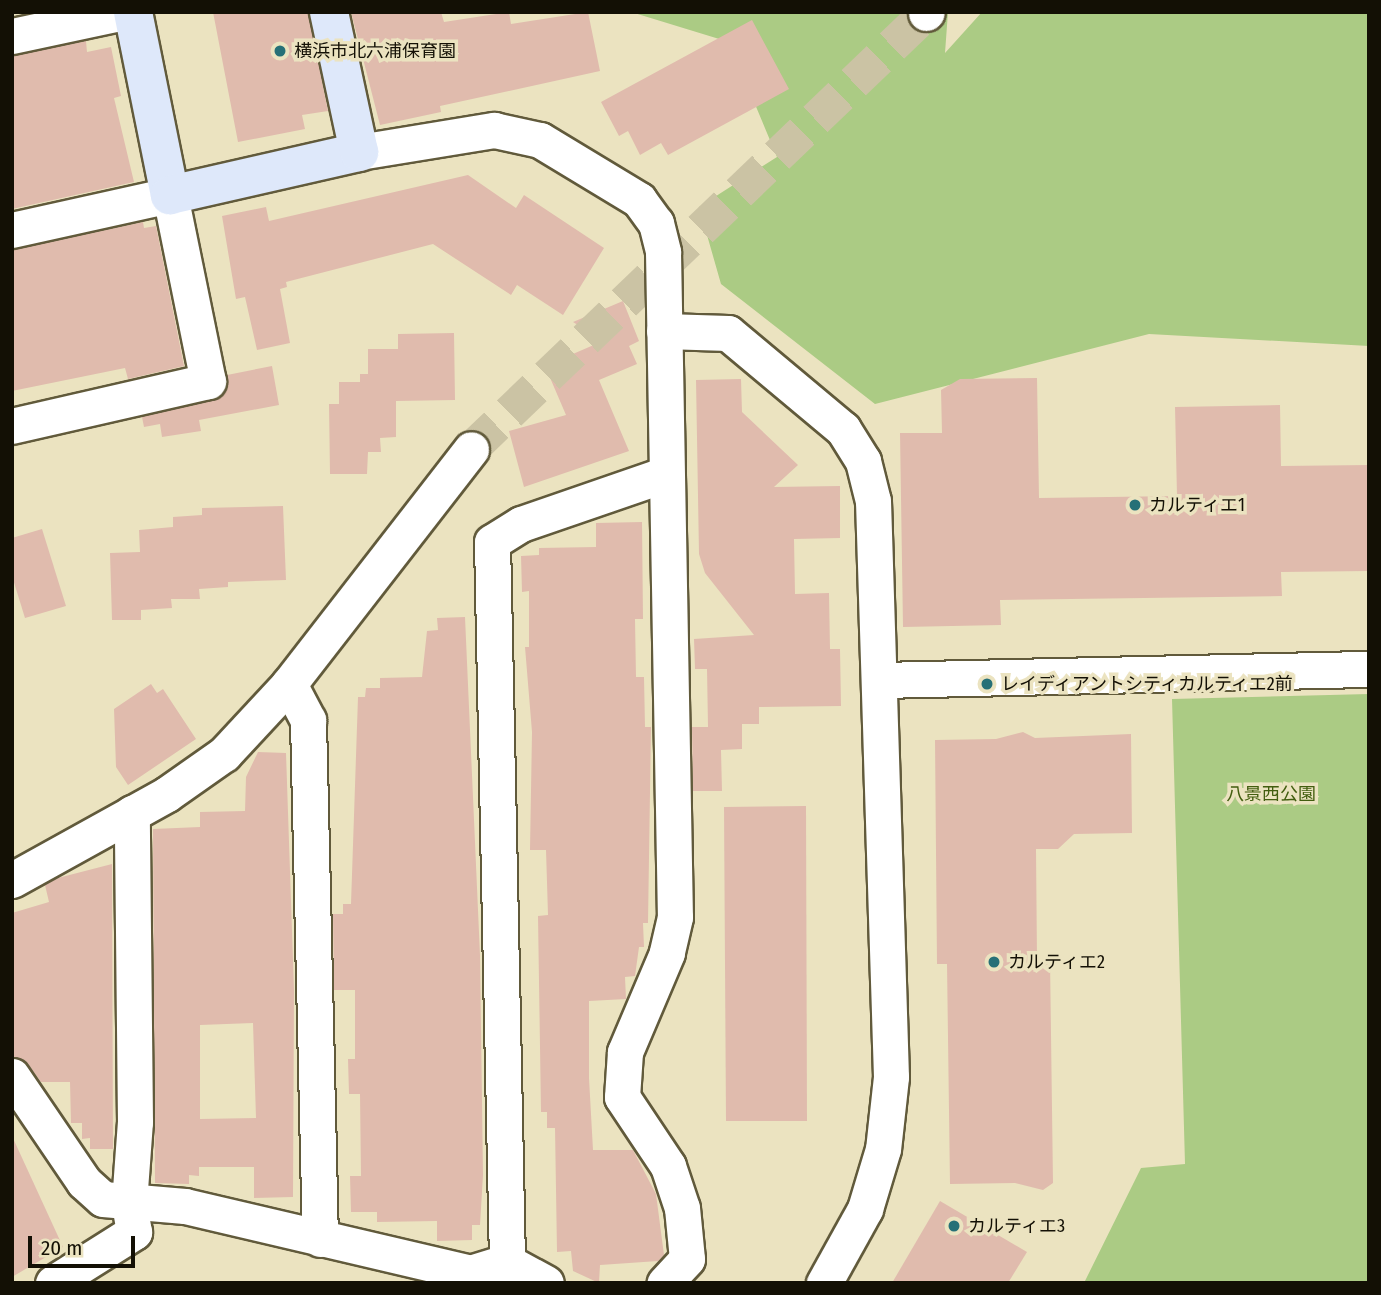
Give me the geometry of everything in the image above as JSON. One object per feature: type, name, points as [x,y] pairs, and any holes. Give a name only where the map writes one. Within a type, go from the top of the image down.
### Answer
[{"type":"street","points":[[12,36],[125,12]]},
{"type":"street","points":[[12,426],[208,382],[133,12]]},
{"type":"street","points":[[329,12],[359,152]]},
{"type":"street","points":[[12,230],[359,152],[494,130],[540,140],[639,200],[656,223],[663,252],[663,474],[675,918],[667,953],[625,1052],[622,1097],[668,1166],[682,1208],[687,1259],[665,1283]]},
{"type":"street","points":[[664,331],[728,333],[850,440],[863,461],[873,501],[891,1077],[883,1149],[865,1209],[824,1283]]},
{"type":"street","points":[[12,880],[132,813],[224,754],[289,684],[471,449]]},
{"type":"street","points":[[507,1262],[492,542],[521,524],[663,474]]},
{"type":"street","points":[[880,680],[1369,669]]},
{"type":"street","points":[[289,684],[308,720],[320,1239]]},
{"type":"street","points":[[53,1283],[134,1232],[129,1203],[135,1122],[132,813]]},
{"type":"street","points":[[13,1078],[84,1182],[103,1199],[185,1206],[470,1273],[507,1262],[546,1283]]},
{"type":"green space","points":[[631,12],[948,12],[945,53],[982,12],[1369,12],[1369,346],[1149,334],[875,404],[721,284],[699,207],[777,157],[729,42]]},
{"type":"green space","name":"八景西公園","points":[[1369,694],[1369,1283],[1084,1283],[1141,1168],[1185,1164],[1172,699]]},
{"type":"building","points":[[213,12],[308,12],[328,111],[302,115],[305,129],[238,142]]},
{"type":"building","points":[[351,12],[441,12],[444,22],[509,12],[511,24],[588,12],[600,71],[440,106],[441,112],[380,125]]},
{"type":"building","points":[[752,20],[789,89],[668,155],[661,143],[640,155],[628,131],[619,136],[601,102]]},
{"type":"building","points":[[86,41],[87,52],[111,47],[121,96],[114,98],[134,182],[12,209],[12,56]]},
{"type":"building","points":[[468,175],[516,208],[524,195],[604,248],[563,315],[517,285],[511,295],[433,244],[286,282],[287,287],[280,289],[290,343],[257,350],[245,297],[236,299],[222,216],[266,207],[269,221]]},
{"type":"building","points":[[143,222],[144,228],[156,226],[184,366],[128,379],[125,368],[12,391],[12,250]]},
{"type":"building","points":[[623,301],[639,341],[629,346],[637,364],[599,380],[629,451],[524,487],[509,431],[566,415],[545,366],[603,341],[573,322]]},
{"type":"building","points":[[454,333],[455,400],[396,401],[396,437],[380,438],[381,452],[368,452],[367,474],[330,474],[329,404],[339,404],[339,382],[360,382],[360,374],[368,374],[368,349],[398,349],[398,334]]},
{"type":"building","points":[[272,366],[279,405],[199,420],[201,431],[162,437],[160,424],[144,427],[142,417],[221,396],[227,375]]},
{"type":"building","name":"カルティエ1","points":[[1037,378],[1039,498],[1177,496],[1175,407],[1280,405],[1281,466],[1369,465],[1369,571],[1281,572],[1282,596],[1000,600],[1001,625],[903,627],[900,433],[942,433],[941,390],[960,379]]},
{"type":"building","points":[[741,379],[742,412],[798,465],[774,487],[840,486],[840,538],[794,539],[795,594],[829,593],[830,649],[840,649],[841,706],[759,707],[759,724],[742,724],[742,749],[721,750],[722,791],[693,791],[692,727],[708,727],[707,669],[695,669],[694,639],[754,635],[705,573],[699,554],[696,380]]},
{"type":"building","points":[[283,506],[286,580],[228,582],[228,587],[199,589],[200,599],[171,599],[172,608],[141,610],[141,620],[112,620],[110,553],[140,552],[139,530],[173,527],[173,517],[202,515],[202,508]]},
{"type":"building","points":[[642,522],[643,619],[635,619],[636,677],[644,677],[645,727],[651,727],[648,923],[643,923],[644,947],[639,947],[635,976],[625,977],[626,999],[589,1001],[589,1078],[593,1150],[633,1150],[656,1194],[664,1255],[658,1261],[600,1265],[599,1283],[573,1271],[571,1251],[557,1252],[555,1128],[547,1128],[547,1112],[541,1112],[538,916],[548,915],[546,850],[530,850],[532,732],[525,647],[529,647],[529,591],[522,592],[521,556],[539,555],[539,548],[596,547],[596,523]]},
{"type":"building","points":[[42,529],[66,606],[25,618],[12,576],[12,538]]},
{"type":"building","points":[[465,617],[480,955],[483,1175],[480,1225],[472,1225],[472,1240],[437,1241],[437,1221],[377,1222],[377,1212],[351,1212],[350,1176],[361,1176],[360,1094],[349,1094],[348,1059],[355,1059],[355,990],[334,990],[333,914],[343,914],[343,904],[351,904],[358,697],[365,697],[366,688],[380,688],[380,678],[422,677],[427,631],[438,630],[437,618]]},
{"type":"building","points":[[151,684],[157,693],[163,689],[196,739],[128,785],[116,767],[114,709]]},
{"type":"building","name":"カルティエ2","points":[[1023,732],[1035,738],[1131,734],[1132,833],[1074,834],[1058,849],[1036,849],[1037,959],[1050,959],[1053,1183],[1043,1190],[1015,1183],[950,1184],[947,964],[937,964],[935,740],[996,739]]},
{"type":"building","points":[[258,752],[286,753],[294,990],[293,1197],[254,1198],[254,1167],[199,1167],[199,1176],[189,1175],[189,1184],[155,1183],[153,829],[200,827],[200,812],[245,811],[246,777]],"holes":[[[253,1023],[256,1118],[200,1119],[200,1025]]]},
{"type":"building","points":[[806,806],[807,1121],[726,1121],[724,807]]},
{"type":"building","points":[[112,864],[113,1149],[90,1149],[90,1138],[82,1139],[82,1123],[71,1123],[70,1082],[41,1082],[28,1064],[12,1056],[12,913],[49,902],[45,885],[54,879]]},
{"type":"building","points":[[12,1136],[63,1247],[12,1277]]},
{"type":"building","name":"カルティエ3","points":[[940,1201],[1027,1252],[1008,1283],[892,1283]]},
{"type":"tunnel","points":[[471,449],[926,13]]},
{"type":"place","name":"横浜市北六浦保育園","points":[[280,51]]},
{"type":"place","name":"カルティエ1","points":[[1135,505]]},
{"type":"place","name":"レイディアントシティカルティエ2前","points":[[987,684]]},
{"type":"place","name":"カルティエ2","points":[[994,962]]},
{"type":"place","name":"カルティエ3","points":[[954,1226]]}]
